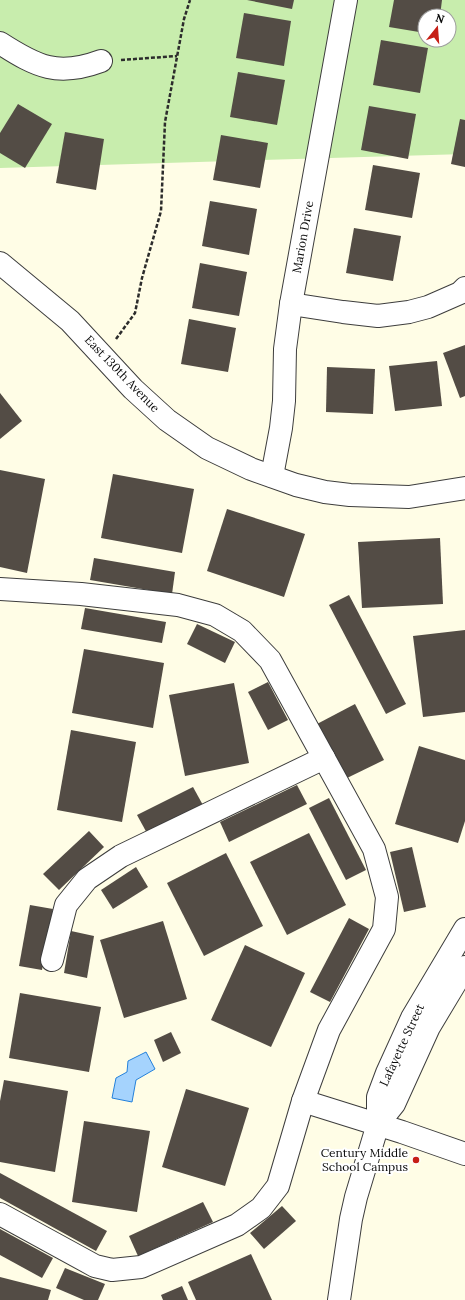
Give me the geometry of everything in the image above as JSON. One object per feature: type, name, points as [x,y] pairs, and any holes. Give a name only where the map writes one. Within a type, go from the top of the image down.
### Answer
[{"type":"street","name":"Marion Drive","points":[[272,476],[281,428],[284,401],[285,349],[291,304],[346,0]]},
{"type":"street","points":[[0,43],[44,67],[70,70],[102,61]]},
{"type":"street","name":"East 130th Avenue","points":[[0,263],[70,321],[133,389],[167,420],[208,448],[251,468],[296,485],[350,496],[409,497],[465,488]]},
{"type":"street","points":[[291,304],[378,316],[409,312],[428,306],[460,293],[465,288]]},
{"type":"street","points":[[0,589],[82,594],[178,605],[215,615],[242,630],[270,660],[374,849],[387,897],[384,929],[329,1030],[303,1101],[278,1186],[261,1208],[237,1225],[141,1267],[112,1270],[95,1266],[0,1214]]},
{"type":"street","points":[[52,960],[66,905],[87,879],[121,856],[324,758]]},
{"type":"street","name":"Lafayette Street","points":[[339,1300],[351,1219],[356,1197],[378,1124],[378,1097],[387,1073],[412,1018],[465,929]]},
{"type":"street","name":"Lafayette Street","points":[[378,1124],[394,1104],[429,1027],[465,967]]},
{"type":"street","points":[[303,1101],[378,1124],[465,1154]]},
{"type":"path","points":[[104,356],[135,313],[142,278],[161,211],[165,122],[184,19],[190,0]]},
{"type":"path","points":[[102,61],[177,56]]},
{"type":"green space","points":[[0,0],[465,0],[465,154],[0,168]]},
{"type":"water","points":[[146,1052],[155,1069],[136,1080],[132,1102],[112,1098],[116,1078],[127,1072],[128,1061]]},
{"type":"building","points":[[247,0],[294,0],[292,9]]},
{"type":"building","points":[[394,0],[442,0],[441,8],[417,8],[417,32],[389,27]]},
{"type":"building","points":[[244,13],[291,21],[284,66],[236,58]]},
{"type":"building","points":[[381,40],[417,46],[417,48],[428,48],[420,93],[373,85]]},
{"type":"building","points":[[238,72],[285,80],[277,125],[230,117]]},
{"type":"building","points":[[18,104],[52,124],[25,168],[0,153],[0,133]]},
{"type":"building","points":[[369,106],[416,114],[408,159],[361,150]]},
{"type":"building","points":[[460,119],[465,120],[465,167],[451,164]]},
{"type":"building","points":[[65,132],[104,139],[96,190],[56,183]]},
{"type":"building","points":[[221,135],[268,143],[260,188],[213,180]]},
{"type":"building","points":[[373,165],[420,173],[412,218],[365,210]]},
{"type":"building","points":[[210,201],[257,209],[249,255],[202,246]]},
{"type":"building","points":[[354,228],[401,236],[393,281],[346,273]]},
{"type":"building","points":[[200,263],[247,272],[239,316],[192,308]]},
{"type":"building","points":[[189,319],[236,328],[228,372],[181,364]]},
{"type":"building","points":[[465,345],[465,396],[460,398],[443,353]]},
{"type":"building","points":[[437,361],[442,406],[395,411],[389,366]]},
{"type":"building","points":[[327,367],[375,369],[373,414],[326,412]]},
{"type":"building","points":[[0,393],[22,421],[0,439]]},
{"type":"building","points":[[0,470],[45,479],[27,573],[0,567]]},
{"type":"building","points":[[113,474],[194,489],[182,553],[101,538]]},
{"type":"building","points":[[227,509],[305,534],[284,597],[207,571]]},
{"type":"building","points":[[440,538],[443,604],[362,608],[358,542]]},
{"type":"building","points":[[94,558],[175,572],[172,594],[90,580]]},
{"type":"building","points":[[349,595],[406,704],[386,714],[329,605]]},
{"type":"building","points":[[85,608],[166,622],[162,643],[81,629]]},
{"type":"building","points":[[197,624],[235,642],[225,663],[187,644]]},
{"type":"building","points":[[465,630],[465,712],[423,717],[413,636]]},
{"type":"building","points":[[84,649],[164,663],[153,728],[72,713]]},
{"type":"building","points":[[268,682],[288,720],[268,730],[248,692]]},
{"type":"building","points":[[234,683],[249,763],[185,776],[169,695]]},
{"type":"building","points":[[355,704],[384,760],[345,779],[317,724]]},
{"type":"building","points":[[71,730],[136,742],[122,822],[57,810]]},
{"type":"building","points":[[419,746],[465,760],[465,821],[458,843],[395,824]]},
{"type":"building","points":[[297,785],[307,804],[229,842],[220,822]]},
{"type":"building","points":[[193,787],[204,807],[148,835],[137,815]]},
{"type":"building","points":[[329,798],[366,870],[346,880],[309,808]]},
{"type":"building","points":[[89,831],[104,847],[59,890],[43,874]]},
{"type":"building","points":[[309,833],[346,905],[287,935],[250,862]]},
{"type":"building","points":[[412,847],[426,907],[404,912],[390,852]]},
{"type":"building","points":[[226,853],[263,926],[204,956],[167,883]]},
{"type":"building","points":[[136,867],[148,887],[113,909],[101,890]]},
{"type":"building","points":[[30,905],[53,909],[42,970],[19,966]]},
{"type":"building","points":[[349,918],[369,929],[330,1002],[310,992]]},
{"type":"building","points":[[163,921],[187,999],[124,1018],[100,940]]},
{"type":"building","points":[[71,931],[94,936],[87,978],[64,973]]},
{"type":"building","points":[[245,945],[305,973],[271,1047],[211,1020]]},
{"type":"building","points":[[20,993],[101,1007],[89,1072],[9,1058]]},
{"type":"building","points":[[171,1032],[181,1053],[163,1062],[154,1040]]},
{"type":"building","points":[[4,1080],[68,1091],[55,1172],[0,1162],[0,1101]]},
{"type":"building","points":[[186,1089],[249,1108],[225,1186],[162,1167]]},
{"type":"building","points":[[84,1121],[150,1131],[137,1212],[72,1202]]},
{"type":"building","points":[[0,1173],[107,1231],[96,1251],[0,1198]]},
{"type":"building","points":[[203,1202],[213,1222],[138,1256],[129,1236]]},
{"type":"building","points":[[282,1206],[296,1221],[264,1249],[250,1233]]},
{"type":"building","points":[[0,1229],[53,1258],[42,1278],[0,1255]]},
{"type":"building","points":[[251,1254],[272,1300],[196,1300],[188,1282]]},
{"type":"building","points":[[65,1268],[105,1284],[98,1300],[84,1300],[56,1288]]},
{"type":"building","points":[[0,1277],[51,1290],[48,1300],[0,1300]]},
{"type":"building","points":[[182,1286],[188,1300],[163,1300],[161,1295]]},
{"type":"place","name":"Century Middle School Campus","points":[[416,1160]]}]
